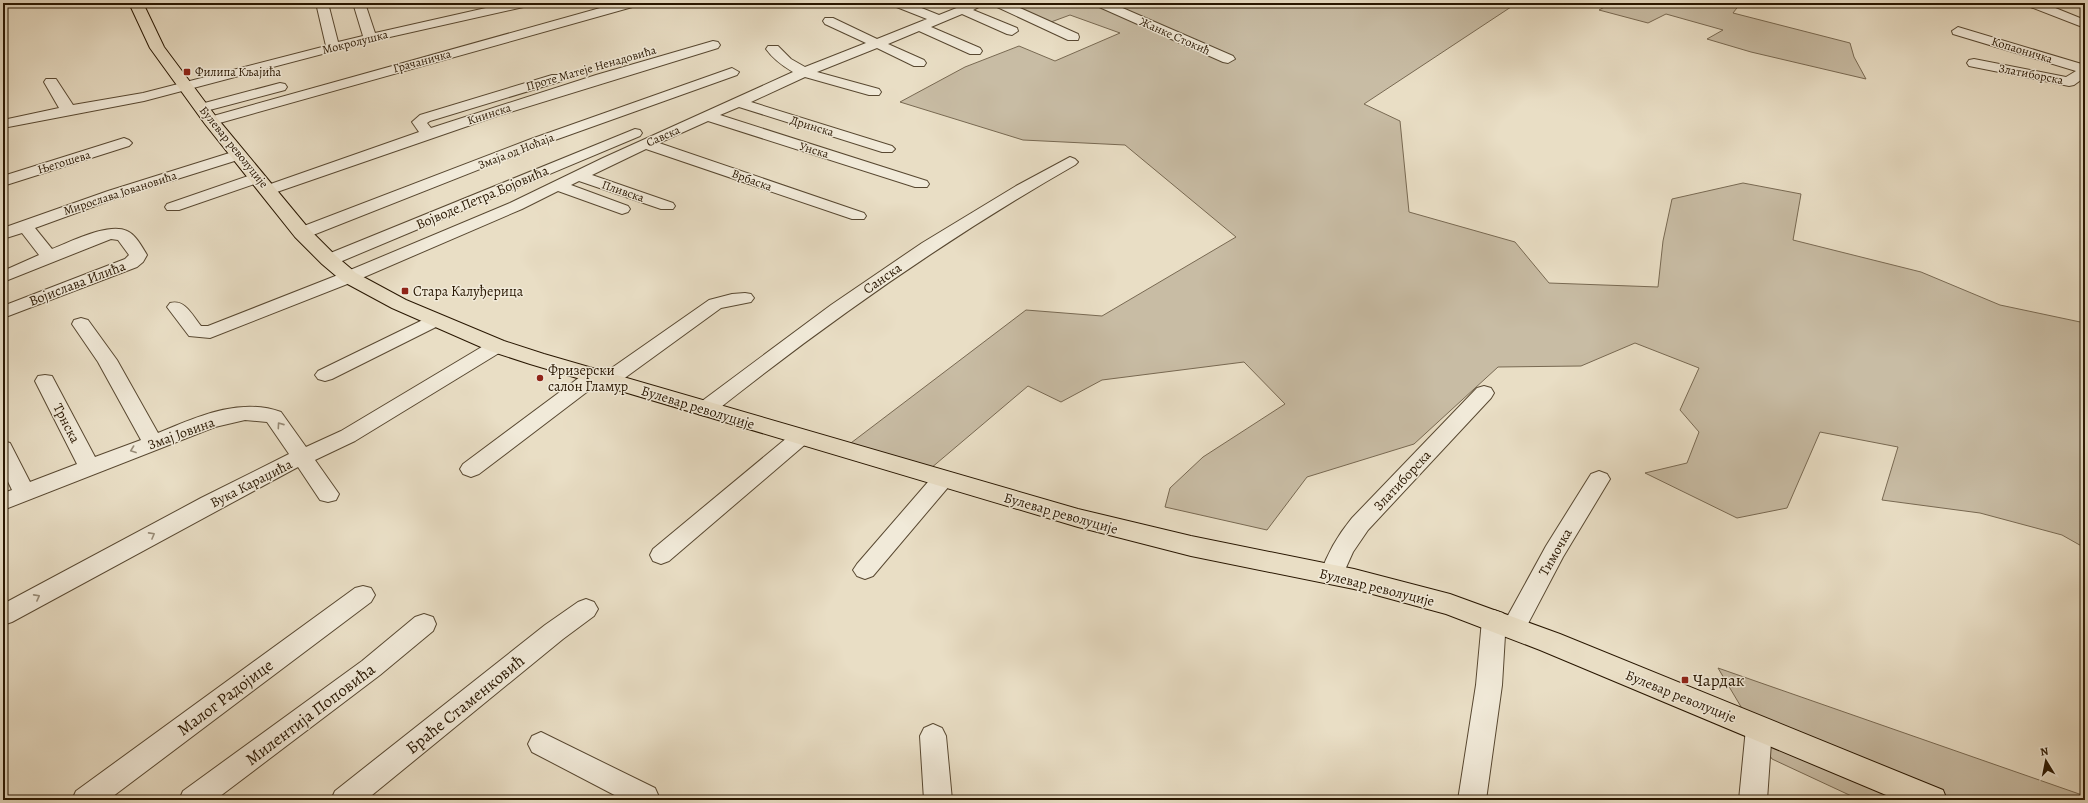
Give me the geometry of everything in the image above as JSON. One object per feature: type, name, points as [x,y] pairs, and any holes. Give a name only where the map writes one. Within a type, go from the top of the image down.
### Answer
[{"type":"main road","name":"Булевар револуције","points":[[136,3],[157,48],[239,155],[302,233],[329,260],[349,277],[399,304],[435,320],[497,346],[942,480],[1133,533],[1332,574],[1408,593],[1503,624],[1932,800]]},
{"type":"street","points":[[322,3],[333,48]]},
{"type":"street","points":[[359,3],[370,38]]},
{"type":"street","points":[[461,3],[468,16]]},
{"type":"street","name":"Мокролушка","points":[[187,86],[370,38],[524,3]]},
{"type":"street","name":"Грачаничка","points":[[207,114],[632,3]]},
{"type":"street","points":[[898,3],[938,19]]},
{"type":"street","name":"Савска","points":[[349,277],[516,206],[579,176],[641,138],[707,116],[804,72],[879,44],[980,3]]},
{"type":"street","points":[[999,3],[1073,37]]},
{"type":"street","name":"Жанке Стокић","points":[[1101,3],[1228,59]]},
{"type":"street","points":[[2032,3],[2085,24]]},
{"type":"street","points":[[963,10],[1012,31]]},
{"type":"street","points":[[829,21],[919,63]]},
{"type":"street","points":[[920,27],[975,51]]},
{"type":"street","name":"Копаоничка","points":[[1958,31],[2085,70]]},
{"type":"street","name":"Книнска","points":[[173,207],[263,184],[428,134],[619,72],[711,40]]},
{"type":"street","points":[[773,49],[786,62],[804,72],[874,92]]},
{"type":"street","name":"Златиборска","points":[[1974,63],[2069,82],[2085,70]]},
{"type":"street","name":"Змаја од Ноћаја","points":[[302,233],[536,142],[732,72]]},
{"type":"street","points":[[51,82],[66,104],[67,110]]},
{"type":"street","points":[[207,114],[291,84]]},
{"type":"street","points":[[3,124],[67,110],[122,102],[187,86]]},
{"type":"street","name":"Дринска","points":[[738,102],[887,149]]},
{"type":"street","name":"Унска","points":[[707,116],[921,184]]},
{"type":"street","name":"Врбаска","points":[[641,138],[858,216]]},
{"type":"street","name":"Војводе Петра Бојовића","points":[[329,260],[478,199],[641,138]]},
{"type":"street","name":"Његошева","points":[[3,181],[124,143]]},
{"type":"street","name":"Мирослава Јовановића","points":[[3,234],[114,194],[239,155]]},
{"type":"street","name":"Санска","points":[[705,409],[759,367],[895,268],[1001,201],[1070,162]]},
{"type":"street","name":"Пливска","points":[[579,176],[667,206]]},
{"type":"street","points":[[558,186],[622,209]]},
{"type":"street","points":[[25,226],[49,257]]},
{"type":"street","name":"Војислава Илића","points":[[3,277],[49,257],[116,233],[124,236],[138,255],[137,258],[131,262],[3,312]]},
{"type":"street","points":[[176,308],[196,332],[207,333],[349,277]]},
{"type":"street","points":[[471,469],[601,378],[715,304],[732,299],[744,298]]},
{"type":"street","points":[[325,375],[435,320]]},
{"type":"street","points":[[81,324],[107,360],[153,443]]},
{"type":"street","name":"Вука Караџића","points":[[3,615],[209,504],[348,436],[497,346]]},
{"type":"street","name":"Трнска","points":[[45,381],[69,425],[88,466]]},
{"type":"street","name":"Златиборска","points":[[1332,574],[1338,556],[1345,542],[1360,524],[1484,393]]},
{"type":"street","name":"Змај Јовина","points":[[3,502],[88,466],[228,416],[265,413],[274,417],[328,494]]},
{"type":"street","points":[[662,555],[800,437]]},
{"type":"street","points":[[3,448],[24,493]]},
{"type":"street","name":"Тимочка","points":[[1503,624],[1554,552],[1599,479]]},
{"type":"street","points":[[865,570],[942,480]]},
{"type":"street","name":"Малог Радојице","points":[[86,800],[363,595]]},
{"type":"street","name":"Браће Стаменковић","points":[[345,800],[554,632],[586,609]]},
{"type":"street","name":"Милентија Поповића","points":[[193,800],[371,668],[424,624]]},
{"type":"street","points":[[1472,800],[1489,685],[1503,624]]},
{"type":"street","points":[[1753,800],[1759,728]]},
{"type":"street","points":[[933,736],[938,800]]},
{"type":"street","points":[[541,744],[645,797],[643,800]]},
{"type":"shaded area","points":[[1004,3],[1517,3],[1364,104],[1400,121],[1409,212],[1515,242],[1549,283],[1658,287],[1663,241],[1672,199],[1743,183],[1801,194],[1793,240],[1921,272],[2000,305],[2085,323],[2085,548],[2062,535],[1980,513],[1882,500],[1898,447],[1820,432],[1787,508],[1737,518],[1645,473],[1687,463],[1699,432],[1680,410],[1699,368],[1635,343],[1581,366],[1498,367],[1414,444],[1307,477],[1267,530],[1165,507],[1170,488],[1203,457],[1285,404],[1244,362],[1102,380],[1061,402],[1028,386],[924,474],[843,449],[1026,310],[1102,316],[1236,237],[1125,145],[1023,140],[900,102],[965,67],[1019,46],[1055,61],[1120,33],[1070,15],[1051,22]]},
{"type":"shaded area","points":[[1612,3],[1738,3],[1740,4],[1733,13],[1850,43],[1854,57],[1866,79],[1751,52],[1707,39],[1723,30],[1666,14],[1648,23],[1599,10]]},
{"type":"shaded area","points":[[1718,668],[2085,796],[2085,800],[1860,800],[1772,759]]},
{"type":"place","name":"Филипа Кљајића","points":[[187,72]]},
{"type":"place","name":"Стара Калуђерица","points":[[405,291]]},
{"type":"place","name":"Фризерски салон Гламур","points":[[540,378]]},
{"type":"place","name":"Чардак","points":[[1685,680]]}]
